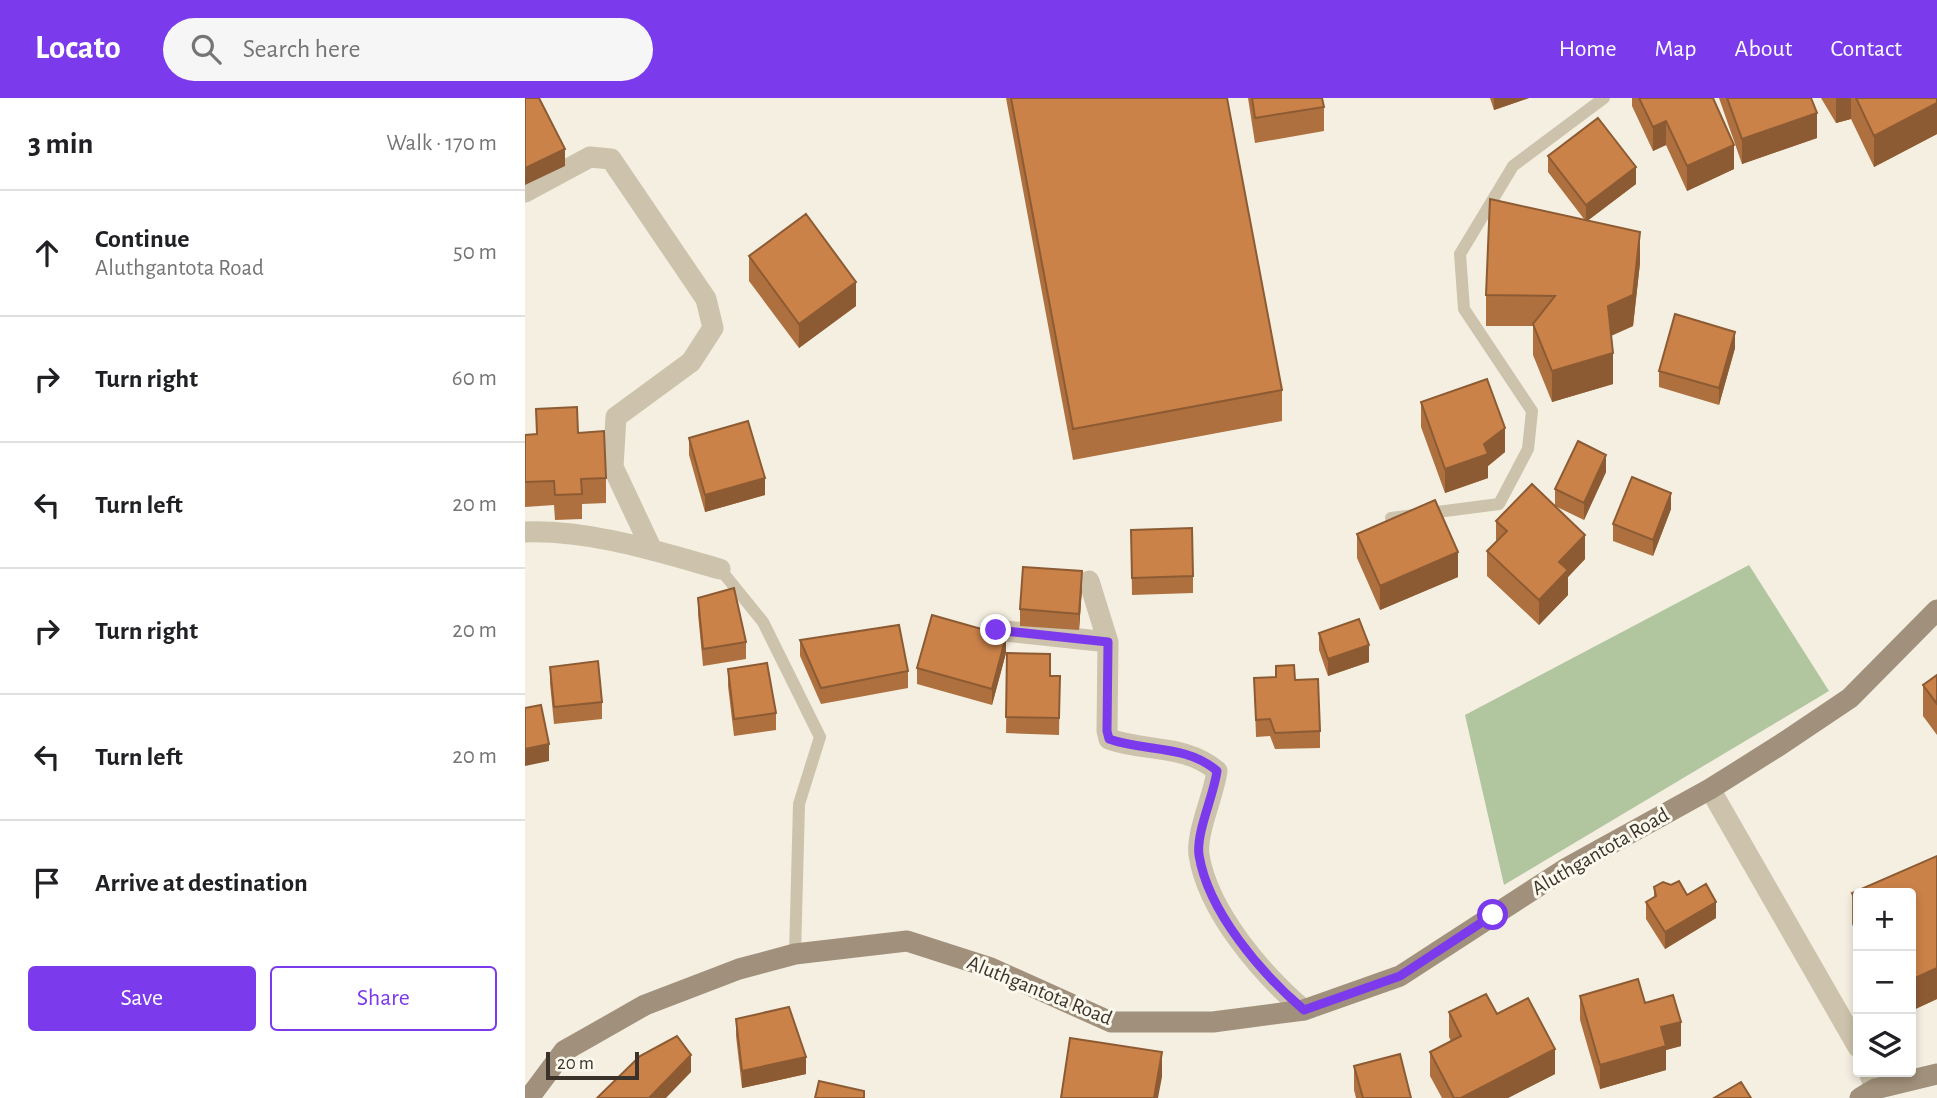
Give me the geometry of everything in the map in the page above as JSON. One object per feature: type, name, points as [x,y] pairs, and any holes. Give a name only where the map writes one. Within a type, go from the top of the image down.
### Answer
[{"type":"street","points":[[525,191],[590,156],[611,159],[706,299],[712,328],[691,362],[616,417],[613,467],[652,550]]},
{"type":"street","points":[[525,532],[561,531],[652,550],[720,569]]},
{"type":"street","points":[[1089,581],[1108,642],[1109,739],[1166,748],[1205,761],[1217,771],[1199,853],[1215,902],[1269,980],[1304,1010]]},
{"type":"street","name":"Aluthgantota Road","points":[[529,1098],[564,1051],[645,1005],[739,969],[795,954],[907,941],[991,968],[1111,1022],[1213,1022],[1304,1010],[1400,976],[1565,869],[1710,789],[1850,698],[1937,610]]},
{"type":"street","points":[[996,630],[1108,642]]},
{"type":"street","points":[[1710,789],[1853,1038]]},
{"type":"street","points":[[1868,1086],[1937,1074]]},
{"type":"lane","points":[[1391,517],[1499,504],[1528,449],[1532,411],[1464,309],[1460,254],[1513,166],[1604,98]]},
{"type":"lane","points":[[720,569],[764,622],[820,737],[799,804],[795,954]]},
{"type":"green space","points":[[1749,565],[1829,691],[1504,885],[1465,715]]},
{"type":"building","points":[[525,98],[539,98],[565,149],[525,168]]},
{"type":"building","points":[[1011,98],[1227,98],[1282,390],[1073,429]]},
{"type":"building","points":[[1252,98],[1322,98],[1324,107],[1255,118]]},
{"type":"building","points":[[1639,98],[1713,98],[1734,145],[1687,166],[1666,121],[1653,127]]},
{"type":"building","points":[[1727,98],[1811,98],[1817,113],[1742,139]]},
{"type":"building","points":[[1856,98],[1937,98],[1937,103],[1874,136]]},
{"type":"building","points":[[1598,118],[1636,167],[1586,205],[1548,156]]},
{"type":"building","points":[[1490,199],[1640,232],[1633,295],[1608,306],[1613,353],[1552,371],[1533,324],[1555,296],[1486,295]]},
{"type":"building","points":[[806,214],[856,282],[799,324],[749,256]]},
{"type":"building","points":[[1675,314],[1735,332],[1719,388],[1659,371]]},
{"type":"building","points":[[1487,379],[1505,428],[1484,444],[1488,454],[1445,469],[1421,402]]},
{"type":"building","points":[[577,407],[578,433],[604,431],[606,478],[581,479],[582,494],[555,495],[554,481],[525,482],[525,435],[537,434],[536,409]]},
{"type":"building","points":[[748,421],[765,478],[705,495],[689,438]]},
{"type":"building","points":[[1578,441],[1606,455],[1584,503],[1555,489]]},
{"type":"building","points":[[1632,477],[1671,493],[1653,540],[1613,524]]},
{"type":"building","points":[[1532,484],[1585,535],[1559,562],[1568,570],[1539,600],[1487,551],[1507,531],[1496,521]]},
{"type":"building","points":[[1435,500],[1458,552],[1380,586],[1357,534]]},
{"type":"building","points":[[1192,528],[1193,576],[1132,578],[1131,530]]},
{"type":"building","points":[[1023,567],[1082,571],[1079,614],[1020,609]]},
{"type":"building","points":[[734,588],[746,642],[703,649],[698,598]]},
{"type":"building","points":[[932,615],[1006,636],[992,689],[917,668]]},
{"type":"building","points":[[1359,619],[1369,645],[1328,659],[1319,633]]},
{"type":"building","points":[[899,625],[908,671],[821,688],[800,640]]},
{"type":"building","points":[[1007,653],[1050,654],[1050,676],[1060,676],[1059,718],[1006,717]]},
{"type":"building","points":[[598,661],[602,702],[554,707],[550,667]]},
{"type":"building","points":[[767,663],[776,713],[734,719],[728,669]]},
{"type":"building","points":[[1294,665],[1295,680],[1318,679],[1320,731],[1275,733],[1270,719],[1256,720],[1254,678],[1276,677],[1276,666]]},
{"type":"building","points":[[1937,675],[1937,704],[1923,685]]},
{"type":"building","points":[[541,705],[549,744],[525,749],[525,708]]},
{"type":"building","points":[[1937,856],[1937,968],[1916,978],[1916,888],[1863,888]]},
{"type":"building","points":[[1679,881],[1687,895],[1706,884],[1716,902],[1665,932],[1646,902],[1656,896],[1654,887],[1663,882],[1671,885]]},
{"type":"building","points":[[1638,979],[1645,1003],[1673,995],[1681,1022],[1661,1027],[1666,1046],[1600,1065],[1580,996]]},
{"type":"building","points":[[1486,994],[1497,1014],[1528,998],[1555,1049],[1461,1098],[1454,1098],[1430,1052],[1461,1036],[1449,1012]]},
{"type":"building","points":[[789,1007],[806,1057],[742,1071],[736,1019]]},
{"type":"building","points":[[677,1036],[691,1055],[649,1098],[597,1098],[640,1056]]},
{"type":"building","points":[[1070,1038],[1162,1052],[1154,1098],[1061,1098]]},
{"type":"building","points":[[1400,1054],[1411,1098],[1363,1098],[1354,1066]]},
{"type":"building","points":[[819,1081],[864,1091],[864,1098],[815,1098]]},
{"type":"building","points":[[1741,1082],[1751,1098],[1714,1098]]},
{"type":"route","points":[[996,630],[1108,642],[1109,739],[1166,748],[1205,761],[1217,771],[1199,853],[1215,902],[1269,980],[1304,1010],[1400,976],[1493,915]]}]
